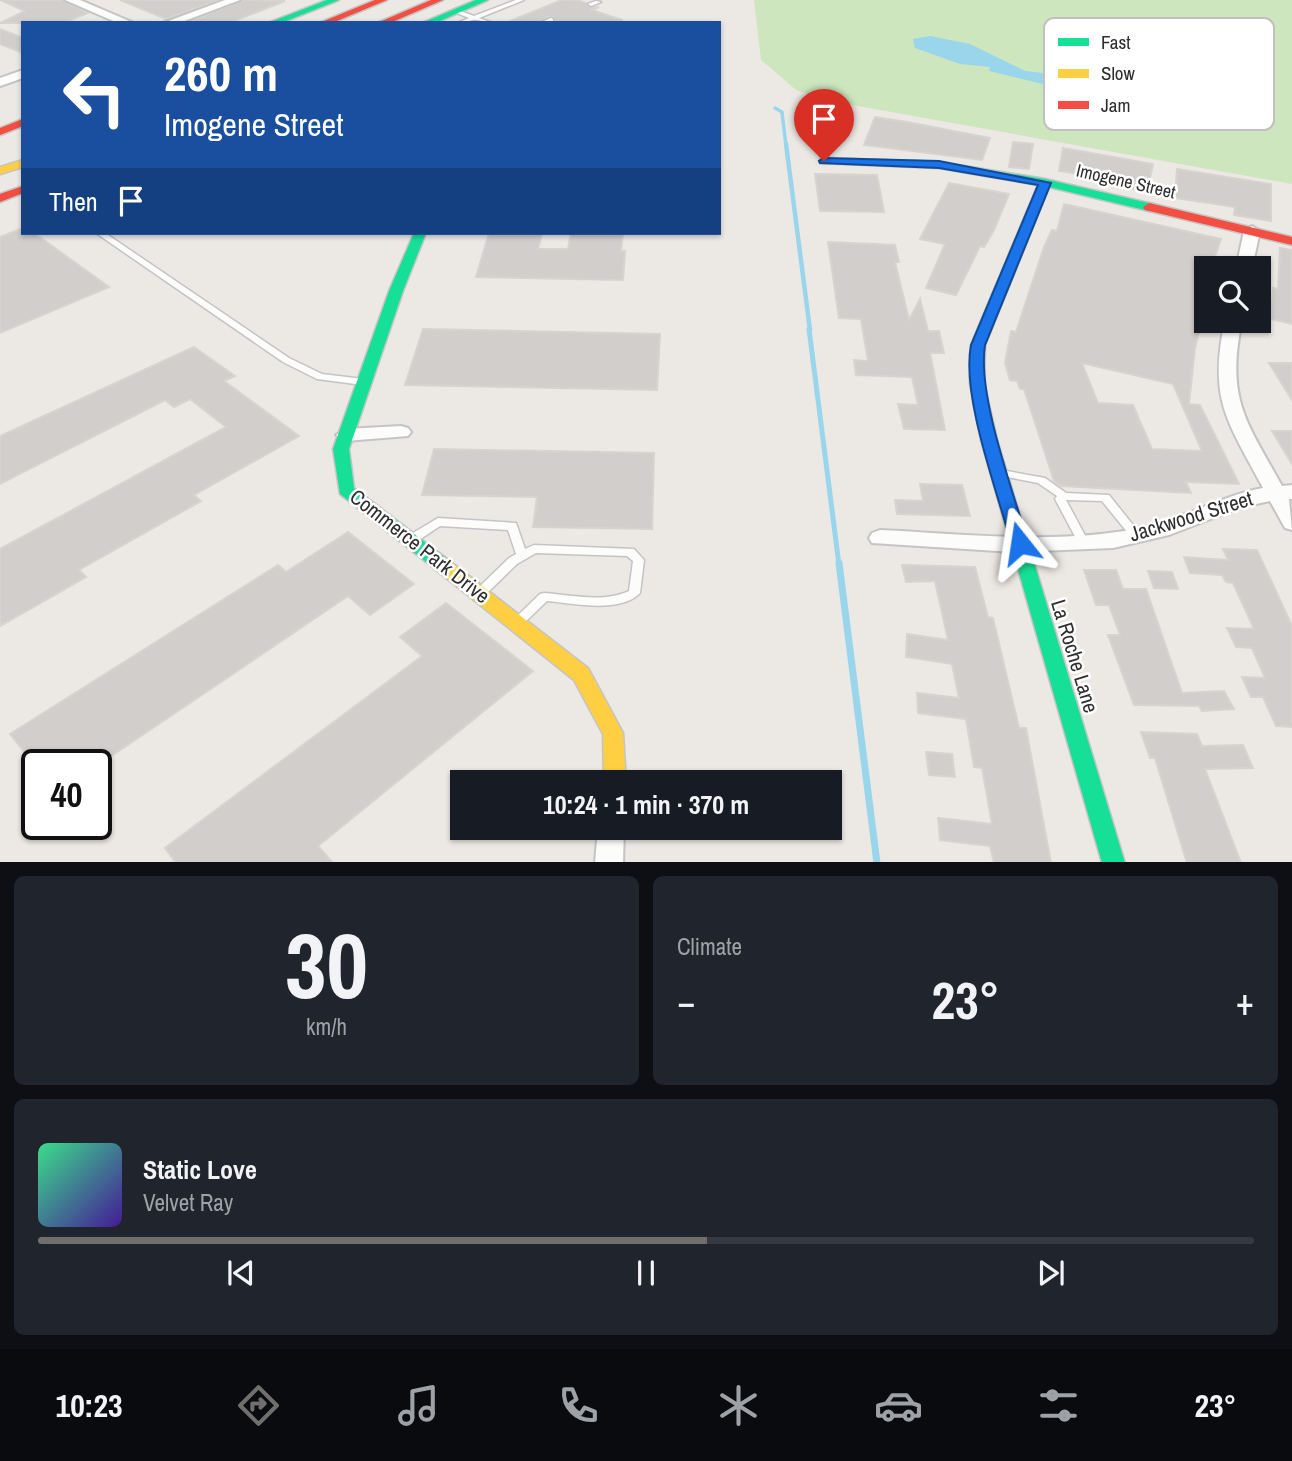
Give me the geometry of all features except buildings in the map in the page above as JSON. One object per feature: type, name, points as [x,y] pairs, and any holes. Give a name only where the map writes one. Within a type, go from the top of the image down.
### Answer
[{"type":"main road","points":[[277,21],[335,0]]},
{"type":"main road","points":[[328,21],[383,0]]},
{"type":"main road","points":[[354,21],[408,0]]},
{"type":"main road","points":[[386,21],[439,0]]},
{"type":"main road","points":[[441,21],[464,18],[484,0]]},
{"type":"main road","points":[[0,125],[21,120]]},
{"type":"main road","points":[[0,132],[21,120]]},
{"type":"main road","points":[[0,145],[21,138]]},
{"type":"main road","points":[[0,157],[21,150]]},
{"type":"main road","name":"Imogene Street","points":[[824,161],[939,165],[1045,183],[1292,241]]},
{"type":"main road","points":[[0,171],[21,164]]},
{"type":"main road","points":[[0,186],[21,178]]},
{"type":"main road","name":"La Roche Lane","points":[[1045,183],[978,345],[974,366],[1000,473],[1114,862]]},
{"type":"main road","points":[[0,198],[21,190]]},
{"type":"main road","name":"Commerce Park Drive","points":[[419,235],[363,382],[341,449],[346,490],[581,674],[597,699],[613,733],[614,770]]},
{"type":"street","points":[[70,0],[124,21]]},
{"type":"street","points":[[174,21],[235,0]]},
{"type":"street","points":[[0,65],[21,75]]},
{"type":"street","points":[[0,82],[21,75]]},
{"type":"street","points":[[1247,256],[1252,231]]},
{"type":"street","points":[[1231,333],[1227,397],[1233,414],[1283,492],[1292,523]]},
{"type":"street","points":[[346,435],[401,432]]},
{"type":"street","name":"Jackwood Street","points":[[880,538],[1020,543],[1136,536],[1283,492]]},
{"type":"street","points":[[609,862],[610,840]]},
{"type":"lane","points":[[464,18],[521,0]]},
{"type":"lane","points":[[591,4],[598,2]]},
{"type":"lane","points":[[103,235],[286,360],[320,377],[363,382]]},
{"type":"lane","points":[[1000,473],[1041,480],[1064,496],[1105,498],[1136,536]]},
{"type":"lane","points":[[1064,496],[1060,499],[1083,541]]},
{"type":"lane","points":[[411,540],[438,522],[512,526],[522,556]]},
{"type":"lane","points":[[480,593],[522,556],[534,550],[630,552],[639,560],[634,593],[626,598],[614,601],[544,597],[517,623]]},
{"type":"green space","points":[[754,0],[1292,0],[1292,184],[830,101],[796,90],[761,60]]},
{"type":"water","points":[[930,36],[970,44],[1025,71],[1044,73],[1044,84],[989,71],[990,67],[960,64],[915,48],[913,39]]},
{"type":"waterway","points":[[775,108],[782,112],[786,146]]},
{"type":"waterway","points":[[786,144],[810,330]]},
{"type":"waterway","points":[[809,329],[839,565]]},
{"type":"waterway","points":[[839,563],[877,862]]},
{"type":"traffic: fast","points":[[277,21],[335,0]]},
{"type":"traffic: fast","points":[[431,21],[484,0]]},
{"type":"traffic: fast","points":[[824,161],[939,165],[1045,183],[1149,207]]},
{"type":"traffic: fast","points":[[1045,183],[978,345],[977,383],[989,440],[1114,862]]},
{"type":"traffic: fast","points":[[419,235],[396,291],[341,449],[346,490],[441,564]]},
{"type":"traffic: slow","points":[[0,171],[21,164]]},
{"type":"traffic: slow","points":[[441,564],[581,674],[613,733],[615,770]]},
{"type":"traffic: jam","points":[[328,21],[383,0]]},
{"type":"traffic: jam","points":[[386,21],[439,0]]},
{"type":"traffic: jam","points":[[0,132],[21,123]]},
{"type":"traffic: jam","points":[[0,198],[21,190]]},
{"type":"traffic: jam","points":[[1149,207],[1292,241]]},
{"type":"route","points":[[824,161],[939,165],[1045,183],[978,345],[974,366],[979,394],[1020,543]]}]
